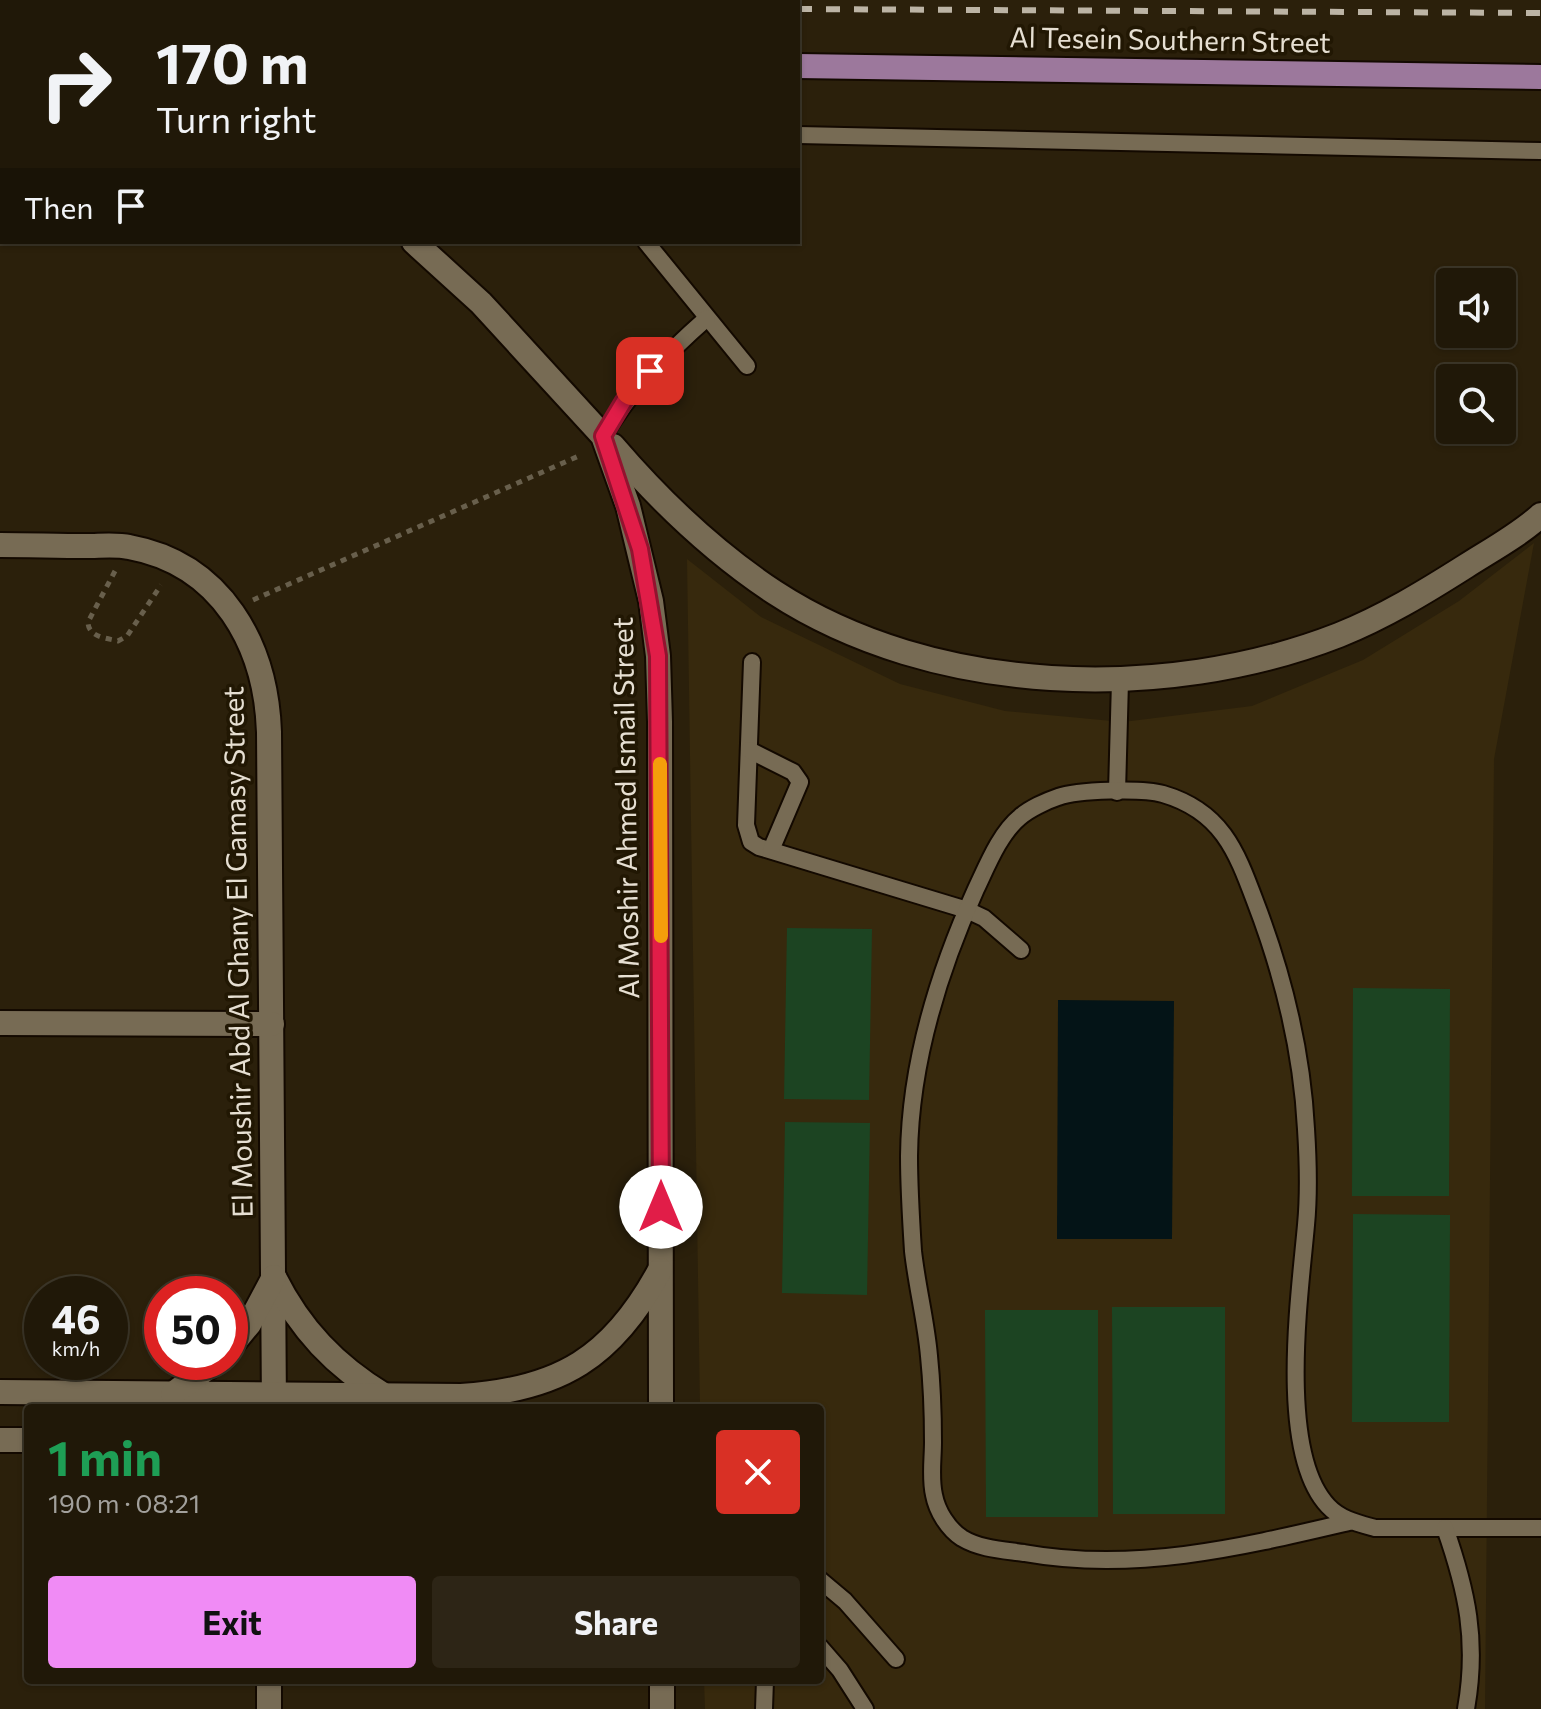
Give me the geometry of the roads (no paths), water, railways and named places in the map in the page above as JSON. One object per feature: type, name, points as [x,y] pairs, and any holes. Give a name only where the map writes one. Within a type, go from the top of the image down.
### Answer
[{"type":"main road","name":"Al Tesein Southern Street","points":[[800,66],[1541,77]]},
{"type":"street","name":"Al Moshir Ahmed Ismail Street","points":[[416,244],[481,303],[603,436],[640,549],[658,656],[660,722],[661,1404]]},
{"type":"street","points":[[603,436],[684,523],[776,593],[852,632],[931,659],[1012,675],[1120,681],[1178,676],[1260,660],[1339,635],[1414,599],[1539,519]]},
{"type":"street","points":[[640,549],[645,534],[655,524],[670,520],[684,523]]},
{"type":"street","name":"El Moushir Abd Al Ghany El Gamasy Street","points":[[0,545],[128,546],[175,564],[196,577],[231,610],[249,637],[261,667],[268,699],[274,1402]]},
{"type":"street","points":[[0,1023],[272,1024]]},
{"type":"street","points":[[0,1392],[173,1394],[274,1402],[503,1393],[544,1383],[582,1363],[615,1337],[641,1305],[661,1268]]},
{"type":"street","points":[[274,1277],[286,1302],[319,1346],[339,1365],[385,1396]]},
{"type":"street","points":[[248,1325],[274,1277]]},
{"type":"street","points":[[173,1394],[191,1380]]},
{"type":"street","points":[[0,1440],[24,1440]]},
{"type":"street","points":[[269,1684],[269,1709]]},
{"type":"street","points":[[662,1684],[662,1709]]},
{"type":"lane","points":[[800,135],[1541,151]]},
{"type":"lane","points":[[648,244],[747,366]]},
{"type":"lane","points":[[603,436],[624,401],[650,371],[707,318]]},
{"type":"lane","points":[[752,662],[747,834],[751,842],[967,910],[984,918],[1021,950]]},
{"type":"lane","points":[[1117,792],[1120,681]]},
{"type":"lane","points":[[749,750],[793,772],[800,782],[771,850]]},
{"type":"lane","points":[[1349,1522],[1177,1557],[1110,1561],[1043,1557],[978,1545],[957,1535],[942,1517],[934,1497],[933,1400],[927,1327],[914,1255],[909,1152],[920,1050],[948,951],[990,858],[1018,818],[1062,795],[1160,793],[1205,813],[1236,850],[1271,942],[1294,1033],[1306,1128],[1306,1223],[1298,1281],[1295,1340],[1297,1399],[1305,1458],[1314,1485],[1328,1506],[1349,1522],[1375,1528],[1541,1528]]},
{"type":"lane","points":[[1445,1528],[1465,1584],[1472,1645],[1466,1709]]},
{"type":"lane","points":[[824,1583],[845,1601],[896,1659]]},
{"type":"lane","points":[[824,1652],[865,1709]]},
{"type":"lane","points":[[764,1709],[765,1684]]},
{"type":"railway","points":[[800,9],[1541,13]]}]
